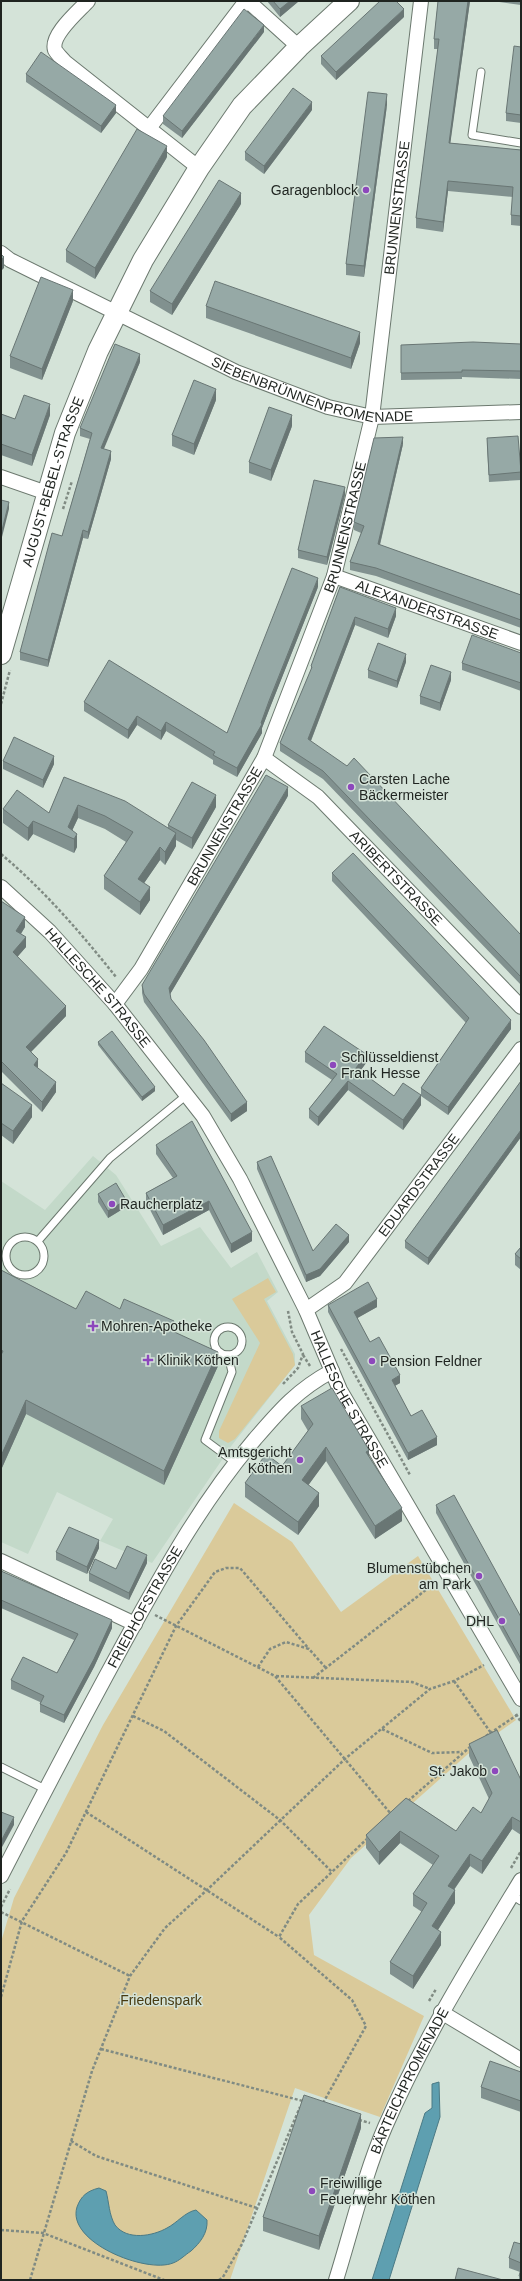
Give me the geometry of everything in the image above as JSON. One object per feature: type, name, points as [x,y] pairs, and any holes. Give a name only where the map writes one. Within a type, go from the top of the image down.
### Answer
[{"type":"main road","name":"AUGUST-BEBEL-STRASSE","points":[[1,654],[65,433],[98,351],[143,260],[200,168],[242,106],[299,47],[349,1]]},
{"type":"street","points":[[88,1],[64,26],[54,41],[55,50],[65,62],[150,127],[200,168]]},
{"type":"street","points":[[150,127],[247,1],[299,47]]},
{"type":"street","name":"BRUNNENSTRASSE","points":[[115,1004],[141,969],[264,758],[334,576],[372,417],[404,130],[421,1]]},
{"type":"street","points":[[1,253],[10,260],[116,313]]},
{"type":"street","name":"SIEBENBRÜNNENPROMENADE","points":[[116,313],[236,372],[328,407],[372,417],[521,412]]},
{"type":"street","points":[[1,477],[47,493]]},
{"type":"street","name":"ALEXANDERSTRASSE","points":[[334,576],[521,642]]},
{"type":"street","name":"ARIBERTSTRASSE","points":[[264,758],[318,796],[521,1006]]},
{"type":"street","name":"HALLESCHE STRASSE","points":[[1,887],[50,932],[115,1004],[188,1094],[224,1150],[306,1310],[340,1390],[521,1699]]},
{"type":"street","name":"EDUARDSTRASSE","points":[[306,1310],[345,1283],[521,1049]]},
{"type":"street","name":"FRIEDHOFSTRASSE","points":[[6,1881],[45,1789],[175,1551],[236,1462],[287,1402],[309,1384],[332,1371]]},
{"type":"street","points":[[1,1561],[135,1624]]},
{"type":"street","name":"BÄRTEICHPROMENADE","points":[[336,2280],[385,2129],[416,2060],[441,2012],[516,1898],[521,1880]]},
{"type":"street","points":[[441,2012],[521,2060]]},
{"type":"lane","points":[[481,72],[472,135],[521,143]]},
{"type":"lane","points":[[38,1241],[110,1158],[188,1094]]},
{"type":"lane","points":[[32,1237],[38,1241],[44,1250],[44,1263],[36,1272],[27,1276],[16,1274],[8,1267],[6,1256],[8,1246],[17,1238],[32,1237]]},
{"type":"lane","points":[[228,1355],[234,1354],[241,1348],[243,1340],[238,1330],[229,1326],[218,1331],[214,1342],[217,1349],[228,1355],[232,1372],[205,1440],[236,1462]]},
{"type":"lane","points":[[1,1767],[45,1789]]},
{"type":"path","points":[[279,1390],[298,1368],[303,1354],[292,1332],[287,1306]]},
{"type":"path","points":[[1,1997],[22,1921],[66,1853],[176,1626],[215,1572],[226,1568],[240,1568],[326,1668]]},
{"type":"path","points":[[313,1678],[438,1580]]},
{"type":"path","points":[[151,1622],[158,1608]]},
{"type":"path","points":[[155,1615],[275,1676],[346,1758],[392,1815]]},
{"type":"path","points":[[258,1667],[270,1649],[286,1642],[309,1649]]},
{"type":"path","points":[[30,2280],[92,2071],[130,1976],[165,1928],[208,1890],[346,1758],[430,1690],[454,1681],[488,1663]]},
{"type":"path","points":[[275,1676],[412,1682],[430,1690]]},
{"type":"path","points":[[454,1681],[491,1733]]},
{"type":"path","points":[[480,1740],[517,1715]]},
{"type":"path","points":[[132,1716],[164,1731],[280,1820],[332,1872]]},
{"type":"path","points":[[382,1729],[432,1753],[463,1752]]},
{"type":"path","points":[[404,1805],[474,1744]]},
{"type":"path","points":[[387,1820],[398,1810]]},
{"type":"path","points":[[86,1812],[279,1937],[352,2000],[366,2026],[321,2107]]},
{"type":"path","points":[[279,1937],[298,1904],[370,1836]]},
{"type":"path","points":[[1,1907],[6,1881]]},
{"type":"path","points":[[1,1912],[22,1921],[130,1976]]},
{"type":"path","points":[[101,2049],[309,2103]]},
{"type":"path","points":[[219,2280],[223,2277],[242,2244],[303,2101]]},
{"type":"path","points":[[353,2118],[385,2129]]},
{"type":"path","points":[[71,2141],[96,2156],[257,2208]]},
{"type":"path","points":[[1,2230],[43,2233],[164,2280]]},
{"type":"shaded area","name":"Klinik Köthen","points":[[93,1156],[116,1175],[161,1246],[200,1227],[231,1268],[257,1252],[278,1292],[267,1301],[295,1354],[295,1365],[232,1445],[152,1563],[100,1541],[113,1519],[57,1492],[28,1554],[1,1542],[1,1181],[45,1210]]},
{"type":"green space","points":[[268,1278],[276,1292],[264,1299],[293,1354],[295,1365],[235,1439],[228,1443],[219,1438],[219,1431],[260,1343],[232,1299]]},
{"type":"green space","name":"Friedenspark","points":[[234,1503],[292,1542],[341,1612],[418,1556],[516,1720],[468,1754],[351,1858],[309,1915],[314,1955],[424,2016],[380,2117],[295,2088],[230,2280],[1,2280],[1,1942],[14,1898],[103,1725]]},
{"type":"water","points":[[439,2082],[440,2117],[389,2280],[372,2280],[425,2113],[432,2108],[432,2084]]},
{"type":"water","points":[[99,2188],[106,2191],[110,2213],[115,2225],[126,2233],[140,2236],[155,2233],[171,2226],[188,2213],[196,2210],[207,2220],[205,2233],[191,2251],[173,2263],[161,2265],[145,2264],[111,2252],[95,2243],[84,2232],[77,2220],[77,2207],[80,2200],[88,2192]]},
{"type":"building","points":[[273,1],[290,1],[280,9]]},
{"type":"building","points":[[380,1],[396,1],[404,9],[336,72],[321,56]]},
{"type":"building","points":[[438,1],[468,1],[449,143],[521,150],[521,216],[511,215],[513,187],[448,181],[443,222],[416,218],[439,39],[434,39]]},
{"type":"building","points":[[244,9],[264,25],[182,131],[163,116]]},
{"type":"building","points":[[514,46],[521,47],[521,115],[506,113]]},
{"type":"building","points":[[41,52],[116,105],[101,126],[26,74]]},
{"type":"building","points":[[293,88],[312,102],[264,166],[245,152]]},
{"type":"building","name":"Garagenblock","points":[[368,92],[387,94],[364,266],[346,264]]},
{"type":"building","points":[[137,129],[167,146],[95,268],[66,250]]},
{"type":"building","points":[[219,180],[241,193],[172,304],[150,291]]},
{"type":"building","points":[[41,277],[73,290],[42,369],[10,356]]},
{"type":"building","points":[[215,281],[360,332],[351,358],[206,306]]},
{"type":"building","points":[[473,342],[521,344],[521,371],[462,370],[462,372],[401,373],[401,345]]},
{"type":"building","points":[[115,344],[140,354],[101,448],[111,451],[88,532],[83,530],[48,660],[20,652],[52,533],[62,536],[92,433],[80,428]]},
{"type":"building","points":[[194,380],[216,389],[194,444],[172,435]]},
{"type":"building","points":[[24,395],[50,404],[32,455],[1,444],[1,414],[15,419]]},
{"type":"building","points":[[269,407],[292,415],[271,470],[249,462]]},
{"type":"building","points":[[518,436],[521,472],[489,475],[487,438]]},
{"type":"building","points":[[403,437],[378,544],[521,595],[521,620],[376,568],[350,562],[364,526],[354,522],[374,438]]},
{"type":"building","points":[[314,480],[345,487],[327,557],[298,550]]},
{"type":"building","points":[[1,500],[9,502],[1,534]]},
{"type":"building","points":[[292,568],[318,578],[269,701],[261,723],[262,724],[237,768],[213,755],[215,752],[166,722],[161,731],[137,716],[128,730],[84,702],[109,660],[227,733]]},
{"type":"building","points":[[340,587],[396,608],[388,629],[355,617],[308,739],[347,766],[354,758],[521,935],[521,977],[323,771],[280,743],[312,667],[311,666]]},
{"type":"building","points":[[472,635],[521,653],[521,683],[462,663]]},
{"type":"building","points":[[378,643],[406,654],[397,681],[368,670]]},
{"type":"building","points":[[431,665],[451,672],[440,703],[420,696]]},
{"type":"building","points":[[14,737],[54,756],[43,780],[3,761]]},
{"type":"building","points":[[266,775],[288,787],[169,988],[171,999],[204,1040],[247,1102],[231,1114],[144,994],[142,985]]},
{"type":"building","points":[[64,777],[125,801],[176,833],[165,852],[160,847],[138,879],[150,887],[140,902],[104,876],[133,832],[105,816],[78,805],[68,827],[77,834],[74,839],[33,821],[28,828],[3,809],[17,790],[49,813]]},
{"type":"building","points":[[192,782],[216,795],[192,838],[168,825]]},
{"type":"building","points":[[353,853],[511,1020],[448,1107],[421,1088],[469,1018],[332,873]]},
{"type":"building","points":[[1,901],[25,917],[16,931],[26,937],[13,952],[66,1006],[26,1047],[38,1059],[34,1065],[56,1082],[42,1102],[1,1061]]},
{"type":"building","points":[[324,1026],[366,1054],[356,1068],[394,1096],[403,1083],[421,1095],[403,1120],[348,1081],[318,1117],[309,1109],[337,1074],[305,1052]]},
{"type":"building","points":[[112,1031],[155,1087],[142,1097],[98,1042]]},
{"type":"building","points":[[521,1081],[521,1130],[428,1258],[405,1241]]},
{"type":"building","points":[[1,1083],[32,1105],[13,1131],[1,1123]]},
{"type":"building","points":[[192,1121],[252,1232],[231,1244],[209,1201],[163,1225],[146,1193],[177,1176],[156,1145]]},
{"type":"building","points":[[271,1156],[313,1251],[336,1224],[349,1235],[320,1269],[306,1275],[257,1162]]},
{"type":"building","points":[[116,1183],[126,1200],[108,1211],[98,1194]]},
{"type":"building","points":[[521,1247],[521,1259],[515,1254]]},
{"type":"building","points":[[1,1270],[76,1309],[86,1291],[120,1309],[124,1299],[174,1321],[170,1330],[218,1352],[164,1471],[26,1400],[1,1456],[1,1355],[3,1351],[1,1350]]},
{"type":"building","points":[[368,1282],[377,1299],[354,1312],[370,1342],[379,1337],[400,1375],[392,1380],[411,1416],[422,1410],[437,1437],[408,1453],[328,1305]]},
{"type":"building","points":[[332,1388],[369,1450],[366,1452],[402,1508],[375,1526],[326,1447],[302,1480],[319,1493],[298,1522],[245,1483],[266,1454],[282,1466],[313,1424],[301,1406]]},
{"type":"building","points":[[454,1495],[521,1617],[521,1659],[436,1505]]},
{"type":"building","points":[[69,1527],[99,1540],[87,1567],[56,1552]]},
{"type":"building","points":[[127,1546],[147,1555],[129,1593],[89,1573],[95,1559],[116,1569]]},
{"type":"building","points":[[1,1571],[112,1620],[94,1659],[64,1715],[40,1704],[44,1696],[11,1680],[23,1657],[57,1673],[78,1634],[1,1600]]},
{"type":"building","points":[[497,1730],[521,1780],[521,1822],[512,1817],[482,1861],[470,1854],[448,1886],[455,1890],[432,1926],[441,1932],[413,1976],[390,1962],[427,1903],[413,1894],[439,1856],[400,1831],[379,1852],[366,1835],[406,1798],[456,1831],[473,1807],[481,1813],[492,1793],[469,1744]]},
{"type":"building","points":[[1,1812],[14,1817],[1,1841]]},
{"type":"building","points":[[490,2061],[521,2072],[521,2101],[481,2087]]},
{"type":"building","name":"Freiwillige Feuerwehr Köthen","points":[[304,2095],[361,2114],[319,2236],[263,2217]]},
{"type":"building","points":[[514,2242],[521,2244],[521,2263],[509,2258]]},
{"type":"building","points":[[458,2268],[503,2280],[455,2280]]},
{"type":"place","name":"Garagenblock","points":[[366,190]]},
{"type":"place","name":"Carsten Lache Bäckermeister","points":[[351,787]]},
{"type":"place","name":"Schlüsseldienst Frank Hesse","points":[[333,1065]]},
{"type":"place","name":"Raucherplatz","points":[[112,1204]]},
{"type":"place","name":"Mohren-Apotheke","points":[[93,1326]]},
{"type":"place","name":"Klinik Köthen","points":[[148,1360]]},
{"type":"place","name":"Pension Feldner","points":[[372,1361]]},
{"type":"place","name":"Amtsgericht Köthen","points":[[300,1460]]},
{"type":"place","name":"Blumenstübchen am Park","points":[[479,1576]]},
{"type":"place","name":"DHL","points":[[502,1621]]},
{"type":"place","name":"St. Jakob","points":[[495,1771]]},
{"type":"place","name":"Freiwillige Feuerwehr Köthen","points":[[312,2191]]}]
